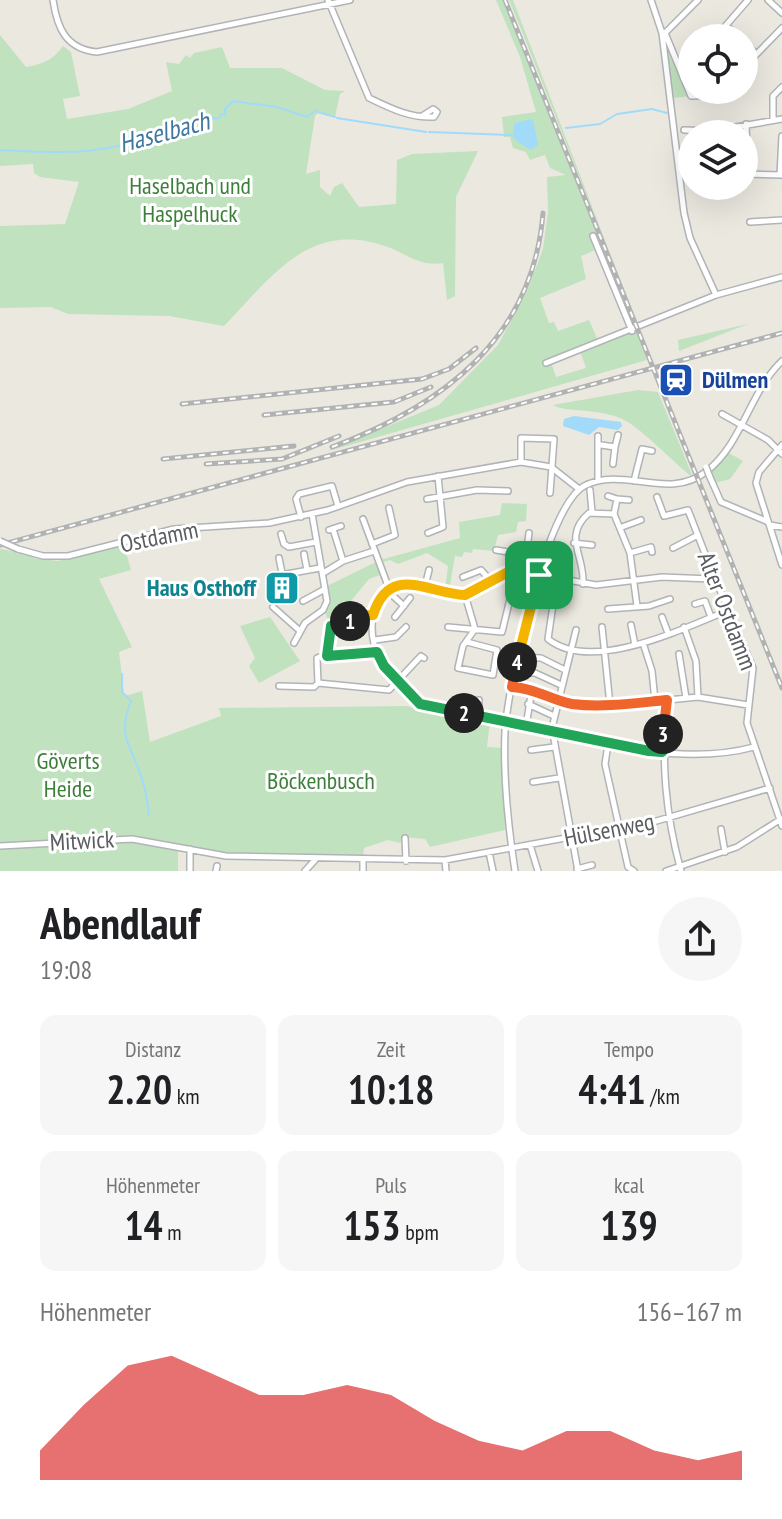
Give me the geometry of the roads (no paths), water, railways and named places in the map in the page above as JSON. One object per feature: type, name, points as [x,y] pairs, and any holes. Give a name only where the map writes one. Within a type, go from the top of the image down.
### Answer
[{"type":"street","points":[[53,0],[56,21],[64,36],[75,45],[97,52],[328,2],[350,0]]},
{"type":"street","points":[[651,0],[662,33],[684,213],[690,238],[716,295]]},
{"type":"street","points":[[678,63],[665,33],[698,0]]},
{"type":"street","points":[[727,24],[748,0]]},
{"type":"street","points":[[768,0],[782,13]]},
{"type":"street","points":[[328,2],[369,98],[403,114],[422,116]]},
{"type":"street","points":[[758,52],[782,28]]},
{"type":"street","points":[[773,120],[773,96],[782,87]]},
{"type":"street","points":[[758,122],[782,119]]},
{"type":"street","points":[[758,174],[781,175],[782,136]]},
{"type":"street","points":[[750,222],[782,220]]},
{"type":"street","points":[[593,236],[632,331]]},
{"type":"street","points":[[546,363],[716,295],[782,277]]},
{"type":"street","points":[[515,871],[511,848],[506,722],[518,657],[539,575],[562,508],[579,489],[598,480],[666,486],[696,479],[719,459],[782,361]]},
{"type":"street","points":[[722,414],[781,449],[756,479],[782,565]]},
{"type":"street","points":[[613,464],[618,435]]},
{"type":"street","points":[[598,436],[601,445],[598,480]]},
{"type":"street","points":[[521,462],[521,438],[552,437],[555,441],[550,487]]},
{"type":"street","points":[[601,445],[615,447]]},
{"type":"street","points":[[634,481],[642,446],[652,451]]},
{"type":"street","name":"Ostdamm","points":[[0,541],[43,556],[68,556],[174,529],[269,523],[301,517],[393,485],[521,462],[551,467],[579,489]]},
{"type":"street","points":[[705,464],[721,502],[782,527]]},
{"type":"street","points":[[428,533],[443,529],[438,476]]},
{"type":"street","points":[[301,517],[296,499],[299,494],[332,486],[338,506]]},
{"type":"street","points":[[427,499],[484,489],[508,491]]},
{"type":"street","points":[[590,490],[592,512]]},
{"type":"street","points":[[608,496],[629,500]]},
{"type":"street","name":"Alter Ostdamm","points":[[657,497],[664,516],[688,510],[711,569],[711,579],[729,610],[753,668],[747,723],[770,788],[779,804],[781,822]]},
{"type":"street","points":[[617,499],[614,514],[622,527],[630,553],[637,606]]},
{"type":"street","points":[[279,558],[282,576],[340,566],[343,561],[395,535],[389,508]]},
{"type":"street","points":[[583,584],[584,562],[574,543],[579,524],[592,512],[614,514]]},
{"type":"street","points":[[294,643],[308,620],[323,610],[327,601],[312,514]]},
{"type":"street","points":[[363,519],[391,594],[404,606]]},
{"type":"street","points":[[622,527],[642,521]]},
{"type":"street","points":[[341,526],[331,529],[343,561]]},
{"type":"street","points":[[512,570],[514,553],[518,548],[527,549],[529,533]]},
{"type":"street","points":[[281,534],[284,544],[289,547],[316,542]]},
{"type":"street","name":"Alter Ostdamm","points":[[673,548],[698,535]]},
{"type":"street","points":[[574,543],[592,545]]},
{"type":"street","points":[[630,553],[651,547],[652,552]]},
{"type":"street","points":[[496,550],[514,553]]},
{"type":"street","points":[[304,554],[307,570]]},
{"type":"street","points":[[425,586],[429,570]]},
{"type":"street","points":[[463,577],[481,570],[491,581]]},
{"type":"street","points":[[711,579],[672,577],[583,584],[512,570],[465,595],[410,583],[391,588],[378,601],[373,615],[377,652],[384,666],[425,707],[662,752],[716,755],[754,747]]},
{"type":"street","points":[[303,601],[325,589]]},
{"type":"street","points":[[465,595],[474,631],[467,642],[458,668],[493,675],[498,653],[467,642]]},
{"type":"street","points":[[395,617],[410,598]]},
{"type":"street","points":[[448,627],[474,631],[485,628],[502,632],[510,599]]},
{"type":"street","points":[[608,609],[670,599]]},
{"type":"street","points":[[695,604],[704,600],[711,617]]},
{"type":"street","points":[[553,605],[548,639],[570,648],[604,651],[643,643],[729,610]]},
{"type":"street","points":[[273,607],[300,631]]},
{"type":"street","points":[[327,656],[331,626],[351,626],[350,616],[373,615]]},
{"type":"street","points":[[662,617],[668,633]]},
{"type":"street","points":[[631,625],[635,645]]},
{"type":"street","points":[[375,640],[394,639],[406,627]]},
{"type":"street","points":[[602,627],[610,705]]},
{"type":"street","points":[[684,627],[696,661],[698,697]]},
{"type":"street","points":[[576,630],[552,732],[577,870],[592,865]]},
{"type":"street","points":[[643,643],[652,671],[655,701]]},
{"type":"street","points":[[318,683],[317,658],[377,652]]},
{"type":"street","points":[[679,654],[686,698]]},
{"type":"street","points":[[279,686],[314,687],[318,683],[383,691],[393,688],[421,656],[424,658]]},
{"type":"street","points":[[518,657],[541,658],[565,670]]},
{"type":"street","points":[[515,673],[535,673],[561,685]]},
{"type":"street","points":[[512,687],[532,689],[558,701],[598,707],[698,697],[748,705]]},
{"type":"street","points":[[526,726],[532,689]]},
{"type":"street","points":[[478,716],[479,700]]},
{"type":"street","points":[[667,700],[662,752],[668,819],[680,868]]},
{"type":"street","points":[[528,704],[554,716]]},
{"type":"street","points":[[608,743],[605,764],[626,861],[633,870]]},
{"type":"street","points":[[531,750],[554,747]]},
{"type":"street","points":[[533,782],[559,778]]},
{"type":"street","name":"Hülsenweg","points":[[163,844],[226,856],[445,860],[668,819],[770,788]]},
{"type":"street","points":[[666,871],[725,852],[781,822]]},
{"type":"street","points":[[721,829],[725,852]]},
{"type":"street","points":[[405,838],[406,861]]},
{"type":"street","name":"Mitwick","points":[[0,846],[132,839],[163,844]]},
{"type":"street","points":[[530,845],[538,871]]},
{"type":"street","points":[[190,849],[190,871]]},
{"type":"street","points":[[489,852],[493,871]]},
{"type":"street","points":[[305,871],[316,859]]},
{"type":"street","points":[[363,860],[363,871]]},
{"type":"street","points":[[445,860],[446,871]]},
{"type":"water","points":[[533,119],[538,145],[530,150],[513,138],[514,123]]},
{"type":"water","points":[[574,416],[621,422],[622,426],[618,430],[599,427],[589,435],[563,426],[564,419]]},
{"type":"waterway","name":"Haselbach","points":[[0,150],[74,152],[118,146],[193,121],[219,118],[225,115],[225,109],[233,101],[277,107],[307,117],[316,110]]},
{"type":"waterway","name":"Haselbach","points":[[566,128],[600,124],[617,114],[652,109],[667,113]]},
{"type":"waterway","name":"Haselbach","points":[[318,112],[335,117]]},
{"type":"waterway","name":"Haselbach","points":[[337,118],[426,132]]},
{"type":"waterway","name":"Haselbach","points":[[429,132],[512,135]]},
{"type":"waterway","points":[[122,674],[122,692],[131,701],[125,732],[144,785],[149,815]]},
{"type":"railway","points":[[505,0],[782,688]]},
{"type":"railway","points":[[332,447],[410,411],[475,362],[501,332],[521,297],[536,258],[543,213]]},
{"type":"railway","points":[[0,545],[782,333]]},
{"type":"railway","points":[[182,404],[422,379],[449,369],[476,348]]},
{"type":"railway","points":[[264,415],[394,402],[431,387]]},
{"type":"railway","points":[[206,464],[282,459],[339,436]]},
{"type":"railway","points":[[163,459],[294,446]]},
{"type":"place","name":"Dülmen","points":[[676,380]]},
{"type":"place","name":"Haus Osthoff","points":[[282,588]]},
{"type":"park label","name":"Haselbach und Haspelhuck","points":[[190,200]]},
{"type":"park label","name":"Göverts Heide","points":[[68,775]]},
{"type":"park label","name":"Böckenbusch","points":[[321,781]]}]
